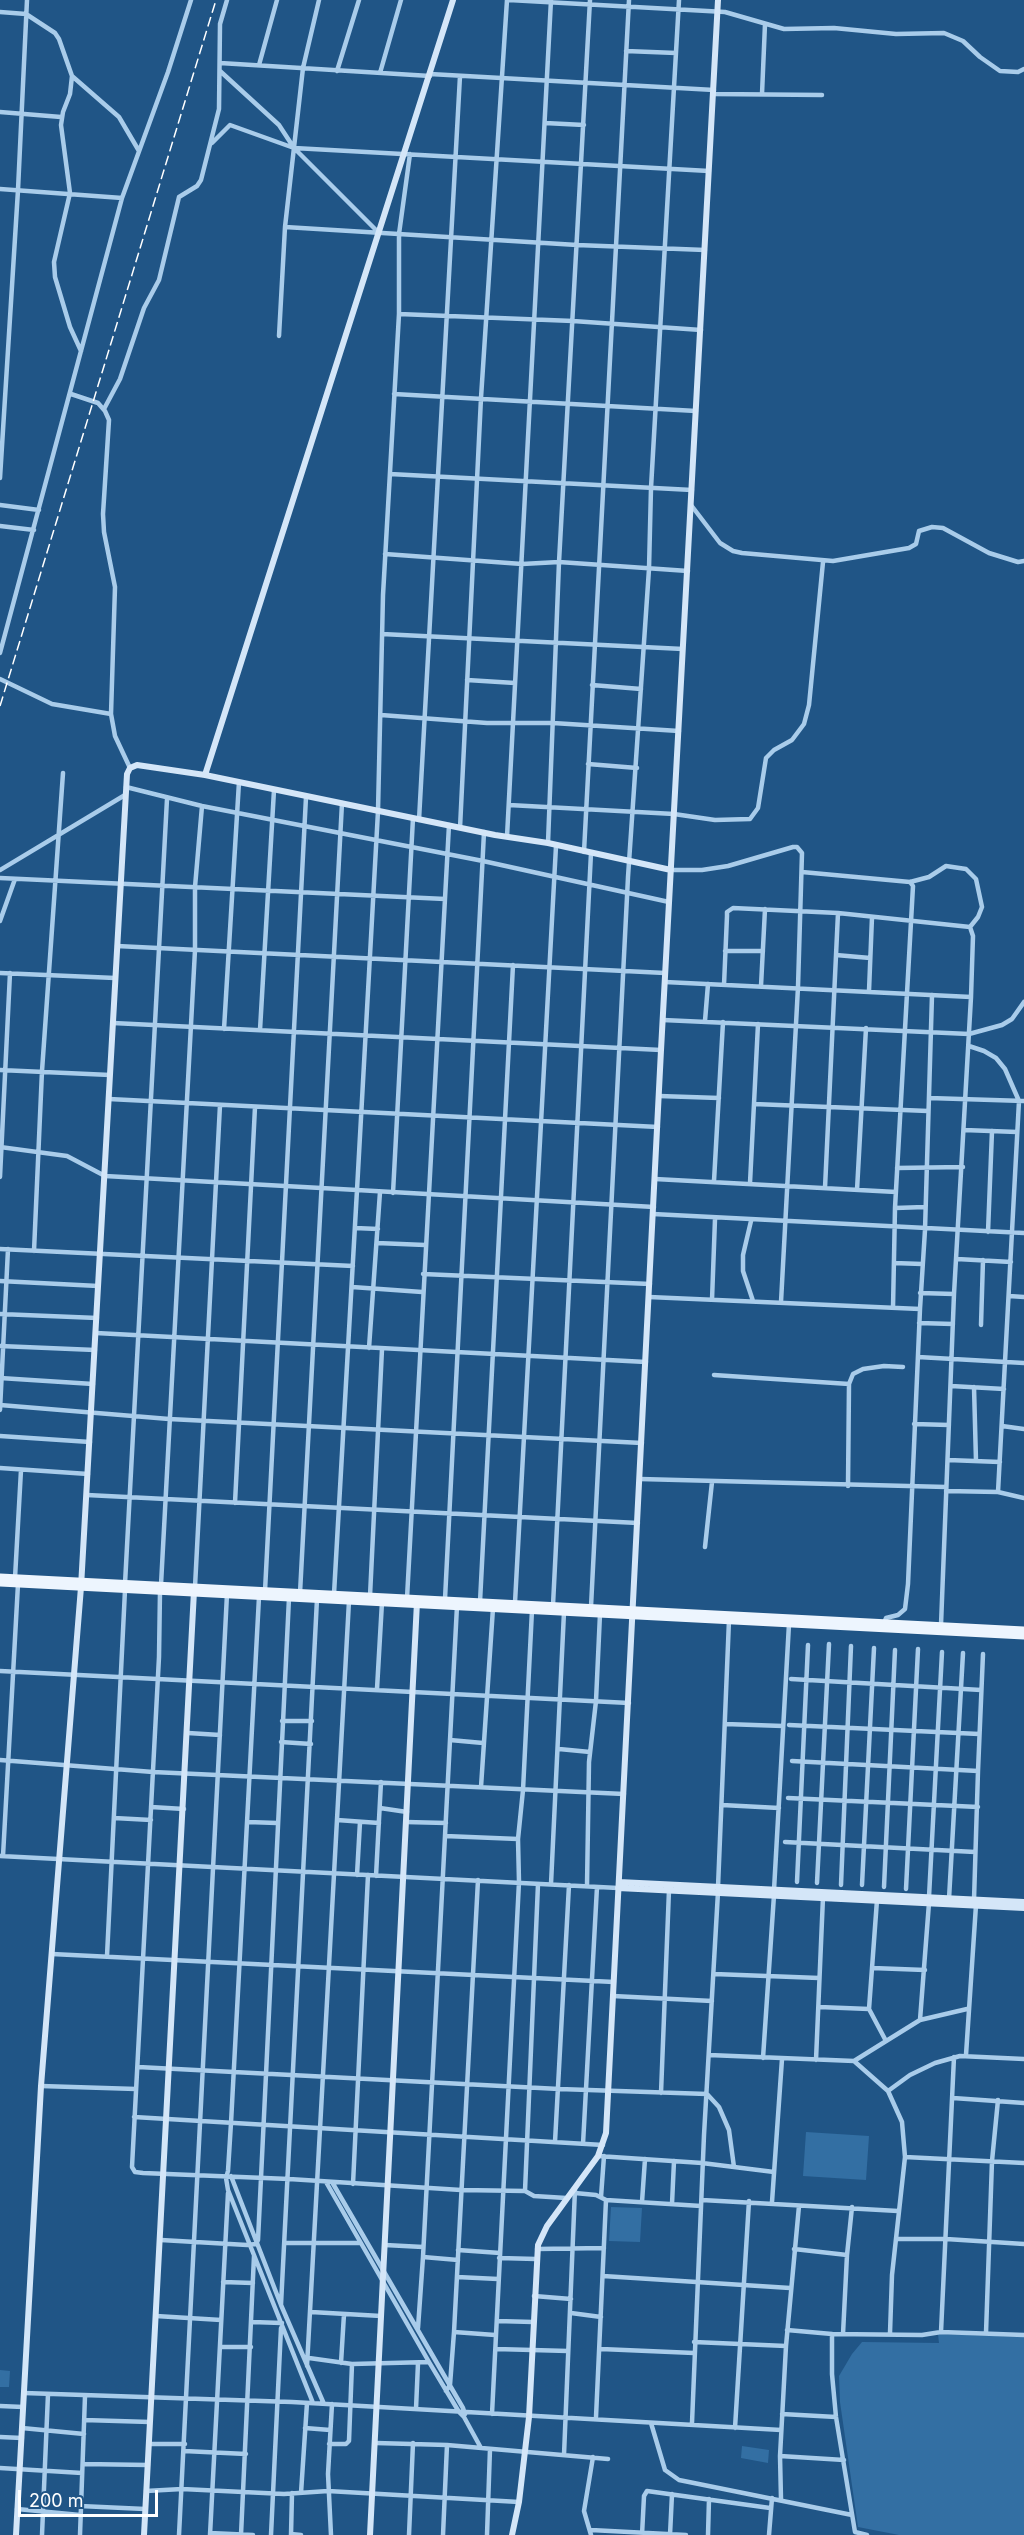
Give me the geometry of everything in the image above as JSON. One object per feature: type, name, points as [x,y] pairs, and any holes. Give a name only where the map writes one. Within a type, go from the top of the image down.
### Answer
[{"type":"main road","points":[[0,1577],[16,1581]]},
{"type":"main road","points":[[0,1583],[16,1581],[194,1590],[265,1590],[370,1596],[406,1601]]},
{"type":"main road","points":[[194,1590],[259,1597],[349,1601],[445,1599],[591,1607],[789,1624],[941,1625],[1024,1629]]},
{"type":"main road","points":[[417,1601],[456,1606],[600,1613],[633,1612],[1024,1636]]},
{"type":"street","points":[[0,478],[27,0]]},
{"type":"street","points":[[0,653],[122,198],[168,72],[190,0]]},
{"type":"street","points":[[104,409],[120,379],[144,308],[159,280],[179,197],[200,183],[219,109],[220,24],[228,0]]},
{"type":"street","points":[[259,65],[277,0]]},
{"type":"street","points":[[279,336],[285,227],[303,68],[319,0]]},
{"type":"street","points":[[338,70],[359,0]]},
{"type":"street","points":[[380,73],[401,0]]},
{"type":"street","points":[[205,775],[379,233],[407,154],[453,0]]},
{"type":"street","points":[[459,828],[481,398],[508,0],[590,2],[629,7],[717,12],[734,14],[784,29],[834,28],[896,34],[944,33],[963,41],[1000,71],[1018,72],[1024,69]]},
{"type":"street","points":[[553,1605],[590,884],[586,809],[588,764],[629,0]]},
{"type":"street","points":[[591,1607],[627,892],[649,569],[651,488],[679,0]]},
{"type":"street","points":[[596,2417],[604,2248],[601,2156],[606,2133],[609,2090],[665,973],[718,0]]},
{"type":"street","points":[[507,837],[551,1]]},
{"type":"street","points":[[548,843],[559,562],[590,2]]},
{"type":"street","points":[[0,12],[26,14],[55,33],[72,76],[70,93],[62,117],[70,193],[54,262],[55,277],[70,327],[81,351]]},
{"type":"street","points":[[762,94],[765,24]]},
{"type":"street","points":[[626,51],[676,53]]},
{"type":"street","points":[[220,63],[625,85],[713,92],[822,95]]},
{"type":"street","points":[[220,71],[279,125],[294,148],[379,233]]},
{"type":"street","points":[[72,76],[119,117],[139,151]]},
{"type":"street","points":[[393,1193],[412,848],[424,718],[440,477],[460,76]]},
{"type":"street","points":[[0,112],[62,117]]},
{"type":"street","points":[[545,123],[584,125]]},
{"type":"street","points":[[212,143],[230,125],[294,148],[709,171]]},
{"type":"street","points":[[334,1594],[378,811],[385,554],[399,314],[399,234],[407,154]]},
{"type":"street","points":[[0,189],[122,198]]},
{"type":"street","points":[[285,227],[538,243],[705,250]]},
{"type":"street","points":[[399,314],[573,321],[701,330]]},
{"type":"street","points":[[16,2535],[41,2086],[82,1584],[125,795],[130,768],[115,736],[111,714],[115,587],[103,527],[110,438],[109,420],[98,403],[71,393]]},
{"type":"street","points":[[394,394],[569,402],[696,411]]},
{"type":"street","points":[[390,474],[692,490]]},
{"type":"street","points":[[0,505],[39,510]]},
{"type":"street","points":[[692,505],[714,536],[733,551],[823,562],[909,548],[916,544],[920,531],[932,527],[942,528],[989,553],[1022,563]]},
{"type":"street","points":[[0,526],[34,530]]},
{"type":"street","points":[[385,554],[522,564],[559,562],[688,571]]},
{"type":"street","points":[[509,805],[634,811],[739,821],[750,819],[758,808],[766,758],[774,750],[792,740],[804,724],[809,705],[823,562]]},
{"type":"street","points":[[382,634],[683,649]]},
{"type":"street","points":[[0,679],[63,708],[111,714]]},
{"type":"street","points":[[467,680],[515,683]]},
{"type":"street","points":[[592,685],[641,689]]},
{"type":"street","points":[[381,715],[513,724],[553,723],[679,731]]},
{"type":"street","points":[[588,764],[637,768]]},
{"type":"street","points":[[130,768],[137,765],[205,775],[459,828],[548,843],[671,870],[702,870],[728,866],[797,847],[802,853],[801,910],[780,1302]]},
{"type":"street","points":[[34,1251],[42,1071],[63,773]]},
{"type":"street","points":[[224,1029],[239,782]]},
{"type":"street","points":[[126,787],[167,799],[483,861],[669,902]]},
{"type":"street","points":[[260,1030],[274,790]]},
{"type":"street","points":[[0,870],[125,795]]},
{"type":"street","points":[[265,1590],[306,797]]},
{"type":"street","points":[[107,1956],[167,799]]},
{"type":"street","points":[[300,1593],[342,803]]},
{"type":"street","points":[[202,806],[195,887],[195,950],[181,1180],[132,2167],[135,2172],[164,2175],[289,2179],[461,2190],[525,2191],[534,2196],[566,2198]]},
{"type":"street","points":[[406,1601],[449,825]]},
{"type":"street","points":[[445,1599],[484,832]]},
{"type":"street","points":[[515,1604],[526,1436],[540,1121],[556,846]]},
{"type":"street","points":[[802,872],[910,882],[929,877],[946,866],[966,869],[976,879],[982,907],[970,927]]},
{"type":"street","points":[[0,878],[445,899]]},
{"type":"street","points":[[0,921],[15,879]]},
{"type":"street","points":[[893,1308],[894,1227],[913,886],[910,882]]},
{"type":"street","points":[[724,985],[726,916],[729,909],[801,910],[970,927]]},
{"type":"street","points":[[761,986],[765,909]]},
{"type":"street","points":[[825,1188],[838,913]]},
{"type":"street","points":[[869,991],[872,917]]},
{"type":"street","points":[[941,1625],[954,1294],[969,1046],[973,936],[970,927]]},
{"type":"street","points":[[117,946],[665,973]]},
{"type":"street","points":[[725,951],[763,951]]},
{"type":"street","points":[[836,955],[870,958]]},
{"type":"street","points":[[480,1602],[513,965]]},
{"type":"street","points":[[0,973],[115,978]]},
{"type":"street","points":[[0,1177],[3,1070],[10,973]]},
{"type":"street","points":[[665,982],[971,997]]},
{"type":"street","points":[[705,1021],[708,984]]},
{"type":"street","points":[[884,1626],[886,1618],[898,1616],[905,1609],[908,1584],[920,1293],[925,1230],[932,995]]},
{"type":"street","points":[[663,1020],[969,1034],[1002,1025],[1012,1019],[1024,1002]]},
{"type":"street","points":[[714,1181],[723,1022]]},
{"type":"street","points":[[113,1023],[661,1050]]},
{"type":"street","points":[[750,1183],[758,1024]]},
{"type":"street","points":[[857,1190],[866,1029]]},
{"type":"street","points":[[969,1046],[996,1058],[1005,1069],[1021,1101],[1017,1132],[998,1492]]},
{"type":"street","points":[[3,1070],[110,1076]]},
{"type":"street","points":[[659,1096],[718,1098]]},
{"type":"street","points":[[929,1098],[1021,1101]]},
{"type":"street","points":[[109,1099],[658,1127]]},
{"type":"street","points":[[754,1104],[928,1111]]},
{"type":"street","points":[[144,2535],[177,1959],[220,1105]]},
{"type":"street","points":[[235,1503],[255,1107]]},
{"type":"street","points":[[964,1130],[1017,1132]]},
{"type":"street","points":[[988,1232],[992,1131]]},
{"type":"street","points":[[1,1148],[39,1152],[78,1160],[105,1176],[612,1204],[715,1219],[1024,1233]]},
{"type":"street","points":[[897,1168],[963,1167]]},
{"type":"street","points":[[655,1179],[896,1192]]},
{"type":"street","points":[[369,1348],[380,1192]]},
{"type":"street","points":[[895,1208],[925,1208]]},
{"type":"street","points":[[712,1300],[715,1219]]},
{"type":"street","points":[[751,1221],[743,1255],[743,1271],[753,1301]]},
{"type":"street","points":[[355,1228],[378,1229]]},
{"type":"street","points":[[377,1243],[425,1245]]},
{"type":"street","points":[[0,1249],[353,1266]]},
{"type":"street","points":[[0,1410],[3,1281],[8,1249]]},
{"type":"street","points":[[957,1259],[1011,1262]]},
{"type":"street","points":[[981,1325],[983,1260]]},
{"type":"street","points":[[894,1263],[922,1264]]},
{"type":"street","points":[[423,1274],[650,1284]]},
{"type":"street","points":[[3,1281],[98,1286]]},
{"type":"street","points":[[352,1287],[422,1292]]},
{"type":"street","points":[[920,1293],[954,1294]]},
{"type":"street","points":[[1009,1296],[1024,1297]]},
{"type":"street","points":[[649,1297],[920,1309]]},
{"type":"street","points":[[2,1314],[97,1318]]},
{"type":"street","points":[[919,1323],[954,1324]]},
{"type":"street","points":[[96,1333],[646,1362]]},
{"type":"street","points":[[2,1346],[95,1350]]},
{"type":"street","points":[[370,1596],[382,1348]]},
{"type":"street","points":[[918,1358],[1006,1360],[1024,1363]]},
{"type":"street","points":[[848,1486],[849,1384],[853,1374],[863,1369],[884,1366],[903,1367]]},
{"type":"street","points":[[714,1375],[849,1384]]},
{"type":"street","points":[[1,1378],[93,1384]]},
{"type":"street","points":[[951,1386],[1004,1389]]},
{"type":"street","points":[[974,1388],[976,1461]]},
{"type":"street","points":[[0,1405],[169,1419],[642,1443]]},
{"type":"street","points":[[914,1424],[949,1425]]},
{"type":"street","points":[[1002,1426],[1024,1429]]},
{"type":"street","points":[[0,1436],[90,1442]]},
{"type":"street","points":[[948,1460],[1000,1462]]},
{"type":"street","points":[[0,1468],[88,1474]]},
{"type":"street","points":[[21,1470],[8,1760],[1,1856],[569,1886],[619,1885],[718,1889],[823,1897],[851,1896],[877,1900],[949,1899],[1024,1908]]},
{"type":"street","points":[[640,1479],[913,1487],[998,1492],[1024,1497]]},
{"type":"street","points":[[705,1547],[712,1482]]},
{"type":"street","points":[[87,1495],[638,1523]]},
{"type":"street","points":[[179,2535],[227,1594]]},
{"type":"street","points":[[254,2535],[210,2534],[259,1597]]},
{"type":"street","points":[[241,2535],[254,2283],[253,2245],[265,2073],[289,1598]]},
{"type":"street","points":[[281,2305],[286,2243],[317,1599]]},
{"type":"street","points":[[307,2366],[340,1781],[342,1688],[349,1601]]},
{"type":"street","points":[[370,2535],[417,1601]]},
{"type":"street","points":[[376,1689],[382,1602]]},
{"type":"street","points":[[418,2328],[456,1606]]},
{"type":"street","points":[[481,1787],[493,1608]]},
{"type":"street","points":[[492,2414],[519,1882],[518,1839],[523,1790],[532,1610]]},
{"type":"street","points":[[551,1884],[564,1611]]},
{"type":"street","points":[[586,1886],[590,1752],[596,1701],[600,1613]]},
{"type":"street","points":[[692,2424],[702,2163],[714,1974],[729,1620]]},
{"type":"street","points":[[763,2058],[786,1726],[789,1624]]},
{"type":"street","points":[[817,1883],[829,1644]]},
{"type":"street","points":[[797,1882],[808,1645]]},
{"type":"street","points":[[841,1884],[851,1646]]},
{"type":"street","points":[[862,1885],[874,1648]]},
{"type":"street","points":[[906,1889],[918,1649]]},
{"type":"street","points":[[884,1887],[895,1650]]},
{"type":"street","points":[[920,2020],[925,1970],[942,1652]]},
{"type":"street","points":[[949,1899],[963,1653]]},
{"type":"street","points":[[966,2055],[975,1902],[983,1654]]},
{"type":"street","points":[[0,1671],[452,1692],[629,1703]]},
{"type":"street","points":[[792,1680],[981,1690]]},
{"type":"street","points":[[282,1721],[312,1721]]},
{"type":"street","points":[[725,1724],[979,1734]]},
{"type":"street","points":[[188,1733],[220,1735]]},
{"type":"street","points":[[450,1740],[483,1743]]},
{"type":"street","points":[[281,1742],[311,1744]]},
{"type":"street","points":[[559,1749],[590,1752]]},
{"type":"street","points":[[0,1760],[153,1772],[624,1794]]},
{"type":"street","points":[[792,1761],[978,1771]]},
{"type":"street","points":[[376,1876],[381,1782]]},
{"type":"street","points":[[788,1798],[978,1807]]},
{"type":"street","points":[[722,1805],[779,1808]]},
{"type":"street","points":[[151,1807],[184,1809]]},
{"type":"street","points":[[380,1808],[407,1812]]},
{"type":"street","points":[[114,1818],[151,1820]]},
{"type":"street","points":[[337,1820],[379,1823]]},
{"type":"street","points":[[248,1822],[277,1823]]},
{"type":"street","points":[[357,1875],[360,1822]]},
{"type":"street","points":[[406,1822],[446,1823]]},
{"type":"street","points":[[445,1836],[518,1839]]},
{"type":"street","points":[[785,1842],[975,1852]]},
{"type":"street","points":[[353,2184],[368,1875]]},
{"type":"street","points":[[446,2391],[450,2385],[454,2332],[478,1880]]},
{"type":"street","points":[[525,2191],[538,1884]]},
{"type":"street","points":[[619,1885],[669,1890],[718,1889]]},
{"type":"street","points":[[555,2142],[569,1886]]},
{"type":"street","points":[[584,2144],[597,1887]]},
{"type":"street","points":[[661,2093],[669,1890]]},
{"type":"street","points":[[774,1893],[1024,1902]]},
{"type":"street","points":[[816,2060],[823,1897]]},
{"type":"street","points":[[877,1900],[869,2009],[886,2041]]},
{"type":"street","points":[[52,1954],[614,1982]]},
{"type":"street","points":[[872,1968],[925,1970]]},
{"type":"street","points":[[714,1974],[819,1977]]},
{"type":"street","points":[[613,1996],[712,2001]]},
{"type":"street","points":[[819,2007],[869,2009]]},
{"type":"street","points":[[709,2055],[854,2061],[920,2020],[968,2009]]},
{"type":"street","points":[[888,2091],[910,2075],[954,2057],[966,2055],[1024,2059]]},
{"type":"street","points":[[941,2332],[954,2057]]},
{"type":"street","points":[[772,2202],[782,2059]]},
{"type":"street","points":[[854,2061],[888,2091],[902,2122],[905,2157],[892,2275],[890,2333]]},
{"type":"street","points":[[138,2067],[559,2089],[707,2094],[719,2107],[726,2124],[734,2167]]},
{"type":"street","points":[[41,2086],[136,2090]]},
{"type":"street","points":[[953,2098],[1024,2103]]},
{"type":"street","points":[[986,2333],[992,2162],[998,2100]]},
{"type":"street","points":[[134,2117],[603,2145]]},
{"type":"street","points":[[601,2156],[702,2163],[774,2172]]},
{"type":"street","points":[[512,2535],[519,2502],[529,2417],[537,2249],[542,2233],[566,2198],[601,2156]]},
{"type":"street","points":[[905,2157],[1024,2163]]},
{"type":"street","points":[[642,2202],[645,2159]]},
{"type":"street","points":[[672,2204],[674,2161]]},
{"type":"street","points":[[229,2178],[253,2245]]},
{"type":"street","points":[[329,2182],[360,2243],[481,2448]]},
{"type":"street","points":[[329,2182],[418,2328],[450,2385],[462,2414]]},
{"type":"street","points":[[228,2190],[324,2404]]},
{"type":"street","points":[[575,2190],[604,2199],[672,2204],[749,2201],[898,2211]]},
{"type":"street","points":[[564,2455],[575,2190]]},
{"type":"street","points":[[735,2428],[749,2201]]},
{"type":"street","points":[[781,2499],[780,2456],[786,2346],[799,2206]]},
{"type":"street","points":[[843,2334],[852,2207]]},
{"type":"street","points":[[897,2239],[946,2239],[1024,2244]]},
{"type":"street","points":[[161,2240],[253,2245]]},
{"type":"street","points":[[286,2243],[360,2243]]},
{"type":"street","points":[[385,2246],[423,2247]]},
{"type":"street","points":[[537,2249],[604,2248]]},
{"type":"street","points":[[794,2249],[847,2254]]},
{"type":"street","points":[[458,2250],[536,2259]]},
{"type":"street","points":[[254,2255],[310,2403],[305,2428],[301,2493]]},
{"type":"street","points":[[423,2257],[458,2260]]},
{"type":"street","points":[[603,2276],[790,2288]]},
{"type":"street","points":[[457,2277],[498,2279]]},
{"type":"street","points":[[223,2282],[254,2283]]},
{"type":"street","points":[[534,2296],[571,2299]]},
{"type":"street","points":[[311,2312],[381,2316]]},
{"type":"street","points":[[571,2313],[601,2317]]},
{"type":"street","points":[[341,2363],[344,2314]]},
{"type":"street","points":[[156,2316],[221,2320]]},
{"type":"street","points":[[252,2322],[281,2323],[288,2320]]},
{"type":"street","points":[[497,2321],[533,2322]]},
{"type":"street","points":[[271,2535],[281,2323]]},
{"type":"street","points":[[787,2330],[832,2334],[922,2335],[941,2332],[1024,2335]]},
{"type":"street","points":[[454,2332],[495,2335]]},
{"type":"street","points":[[832,2334],[832,2374],[836,2417],[855,2534],[867,2535]]},
{"type":"street","points":[[694,2342],[786,2346]]},
{"type":"street","points":[[220,2347],[251,2347]]},
{"type":"street","points":[[496,2349],[568,2351]]},
{"type":"street","points":[[600,2349],[694,2353]]},
{"type":"street","points":[[309,2358],[352,2364],[429,2362]]},
{"type":"street","points":[[416,2409],[418,2363]]},
{"type":"street","points":[[329,2444],[346,2444],[349,2441],[352,2364]]},
{"type":"street","points":[[24,2393],[187,2397],[332,2404],[462,2414],[596,2417],[651,2423],[781,2430]]},
{"type":"street","points":[[42,2535],[48,2394]]},
{"type":"street","points":[[80,2535],[85,2396]]},
{"type":"street","points":[[331,2535],[328,2491],[332,2404]]},
{"type":"street","points":[[0,2406],[23,2407]]},
{"type":"street","points":[[782,2414],[836,2417]]},
{"type":"street","points":[[84,2420],[150,2422]]},
{"type":"street","points":[[651,2423],[665,2470],[679,2480],[852,2515]]},
{"type":"street","points":[[22,2428],[84,2434]]},
{"type":"street","points":[[305,2428],[330,2430]]},
{"type":"street","points":[[0,2437],[21,2438]]},
{"type":"street","points":[[375,2443],[447,2445],[608,2459]]},
{"type":"street","points":[[409,2535],[414,2443]]},
{"type":"street","points":[[149,2444],[184,2444]]},
{"type":"street","points":[[443,2535],[447,2445]]},
{"type":"street","points":[[487,2535],[490,2449]]},
{"type":"street","points":[[184,2451],[246,2454]]},
{"type":"street","points":[[780,2456],[844,2460]]},
{"type":"street","points":[[593,2457],[585,2511],[591,2533],[686,2535]]},
{"type":"street","points":[[83,2464],[148,2465]]},
{"type":"street","points":[[0,2468],[82,2473]]},
{"type":"street","points":[[146,2491],[182,2489],[244,2493],[301,2493],[328,2491],[519,2502]]},
{"type":"street","points":[[642,2534],[645,2493],[650,2491],[770,2508]]},
{"type":"street","points":[[292,2493],[291,2534],[301,2535]]},
{"type":"street","points":[[670,2535],[672,2494]]},
{"type":"street","points":[[769,2535],[772,2498]]},
{"type":"street","points":[[708,2535],[709,2499]]},
{"type":"street","points":[[80,2506],[145,2509]]},
{"type":"street","points":[[17,2509],[80,2515]]},
{"type":"shaded area","points":[[806,2132],[869,2136],[866,2180],[803,2176]]},
{"type":"shaded area","points":[[611,2207],[642,2208],[640,2242],[609,2241]]},
{"type":"shaded area","points":[[938,2334],[1024,2337],[1024,2535],[899,2535],[858,2527],[840,2402],[839,2376],[862,2342],[939,2343]]},
{"type":"shaded area","points":[[0,2370],[10,2371],[9,2387],[0,2387]]},
{"type":"shaded area","points":[[742,2446],[769,2450],[768,2463],[741,2458]]},
{"type":"railway","points":[[0,706],[216,0]]}]
